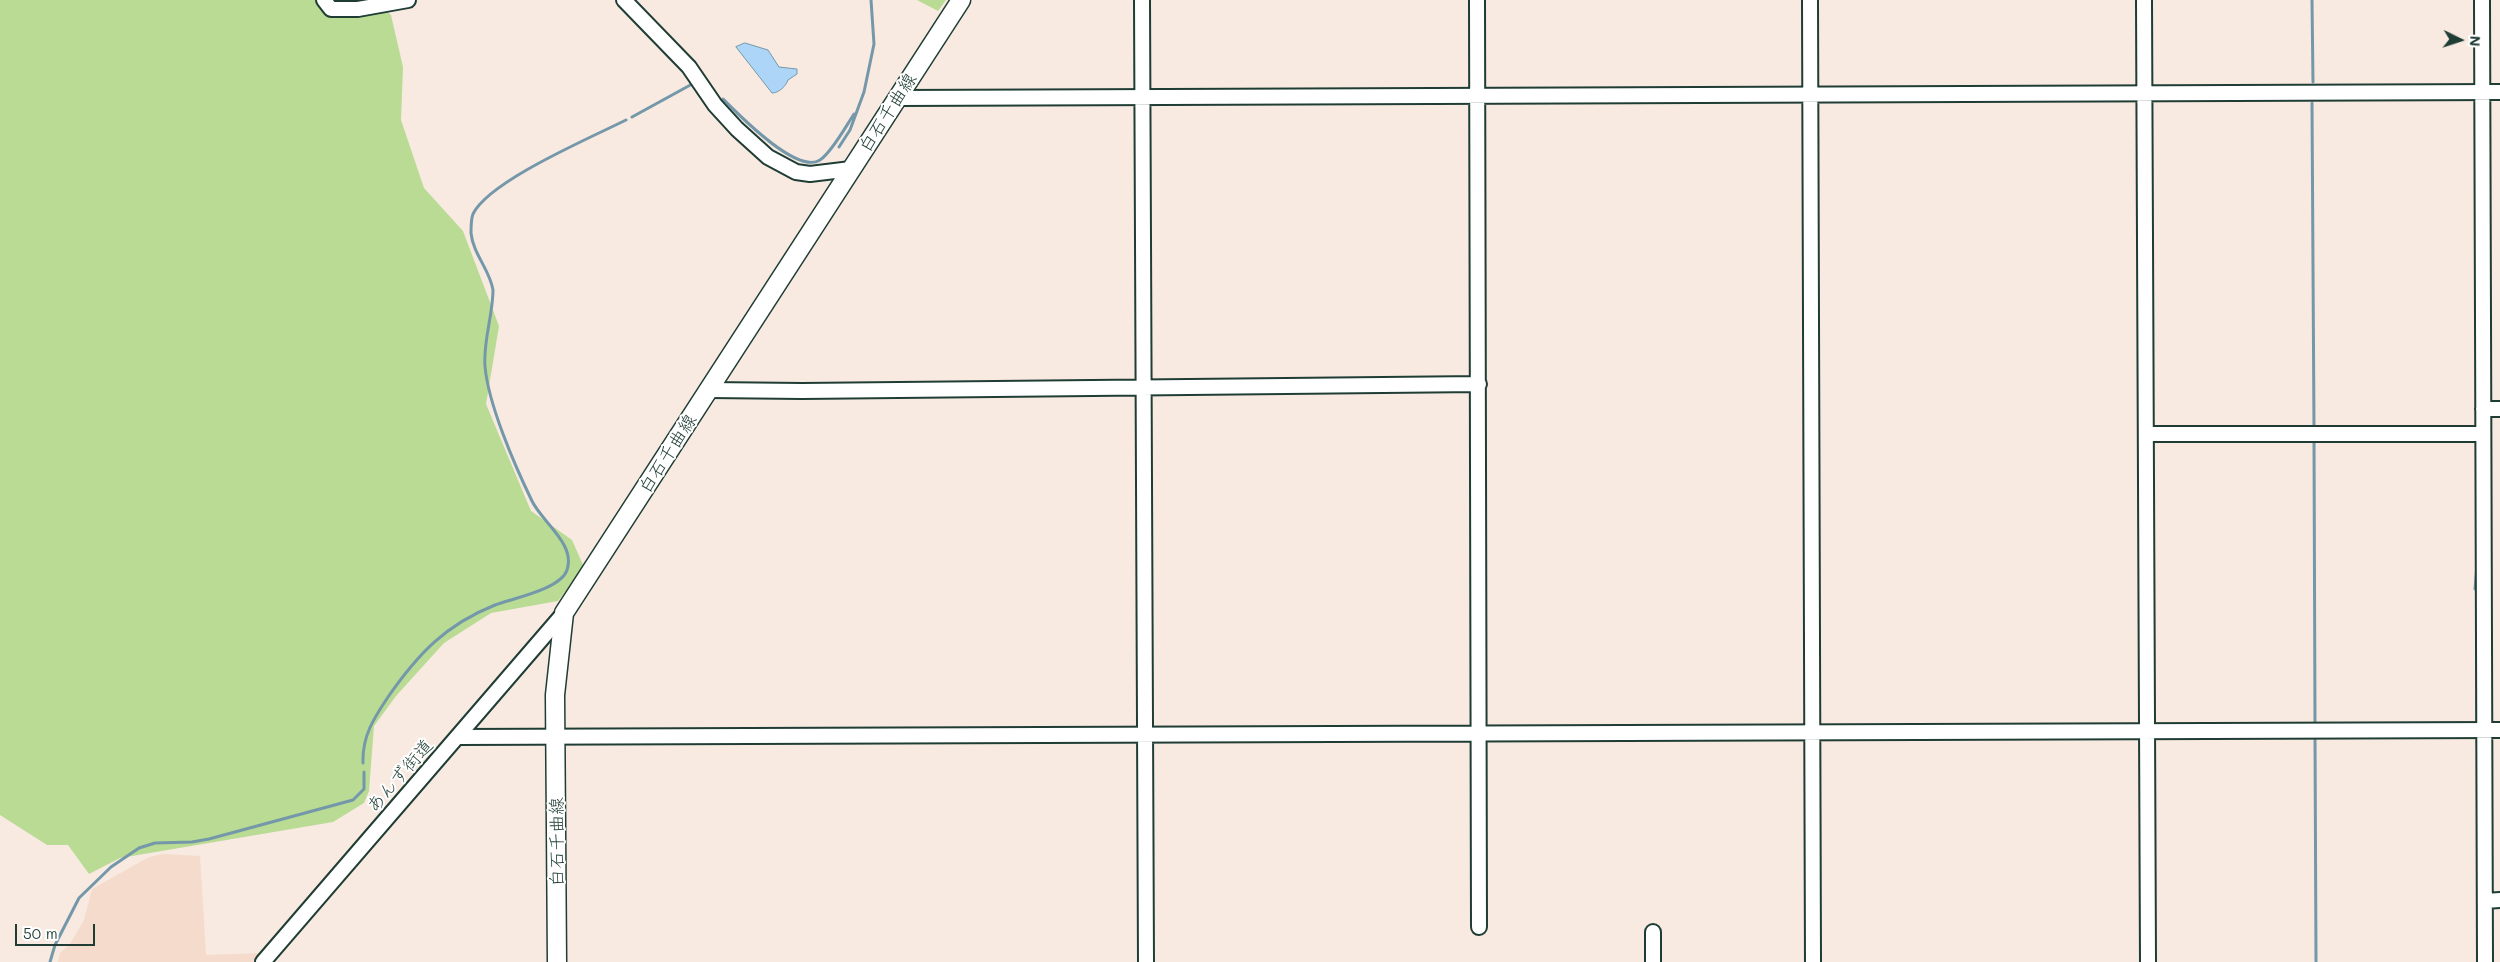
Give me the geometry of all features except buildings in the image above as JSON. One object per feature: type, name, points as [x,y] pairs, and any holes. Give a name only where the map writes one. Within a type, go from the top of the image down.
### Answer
[{"type":"main road","name":"白石千曲線","points":[[557,962],[555,695],[564,613],[961,0]]},
{"type":"street","points":[[324,0],[332,9],[342,10],[408,0]]},
{"type":"street","points":[[624,0],[689,67],[715,104],[737,129],[768,157],[796,172],[810,174],[851,169]]},
{"type":"street","points":[[1142,0],[1146,962]]},
{"type":"street","points":[[1477,0],[1479,95],[1479,927]]},
{"type":"street","points":[[1810,0],[1813,962]]},
{"type":"street","points":[[2144,0],[2148,962]]},
{"type":"street","points":[[2482,0],[2485,962]]},
{"type":"street","points":[[898,98],[2500,92]]},
{"type":"street","points":[[709,390],[802,392],[1479,384]]},
{"type":"street","points":[[2483,409],[2500,409]]},
{"type":"street","points":[[2146,434],[2483,434]]},
{"type":"street","name":"あんず街道","points":[[263,962],[564,613]]},
{"type":"street","points":[[458,737],[2500,730]]},
{"type":"street","points":[[2485,900],[2500,900]]},
{"type":"street","points":[[1653,932],[1653,962]]},
{"type":"shaded area","points":[[163,854],[200,856],[206,955],[262,953],[254,962],[58,962],[60,953],[70,944],[84,920],[92,889],[149,857]]},
{"type":"green space","points":[[0,0],[375,0],[391,15],[403,67],[401,120],[424,188],[463,231],[499,326],[486,404],[531,511],[572,540],[584,567],[558,601],[491,613],[444,643],[396,696],[374,726],[369,791],[364,803],[333,822],[120,858],[89,874],[68,845],[47,845],[0,815]]},
{"type":"green space","points":[[917,0],[946,0],[938,11]]},
{"type":"water","points":[[745,43],[768,50],[779,67],[797,69],[797,74],[788,80],[782,89],[772,93],[736,47]]},
{"type":"waterway","points":[[839,147],[850,130],[864,92],[874,44],[871,0]]},
{"type":"waterway","points":[[2312,0],[2313,82]]},
{"type":"waterway","points":[[632,117],[694,83]]},
{"type":"waterway","points":[[723,99],[768,141],[797,159],[810,162],[820,160],[825,156],[854,114]]},
{"type":"waterway","points":[[2312,103],[2314,429]]},
{"type":"waterway","points":[[363,763],[367,736],[378,712],[410,667],[434,642],[477,613],[547,588],[563,577],[567,570],[567,551],[563,542],[532,501],[510,453],[491,398],[485,357],[493,290],[489,276],[472,241],[471,221],[473,214],[483,201],[499,188],[542,161],[626,120]]},
{"type":"waterway","points":[[2314,439],[2315,724],[2477,723],[2477,604]]},
{"type":"waterway","points":[[2475,589],[2478,552]]},
{"type":"waterway","points":[[2315,735],[2316,962]]},
{"type":"waterway","points":[[2477,739],[2478,759]]},
{"type":"waterway","points":[[50,962],[55,945],[79,898],[111,867],[139,848],[155,843],[192,842],[209,839],[353,800],[364,789],[364,772]]}]
